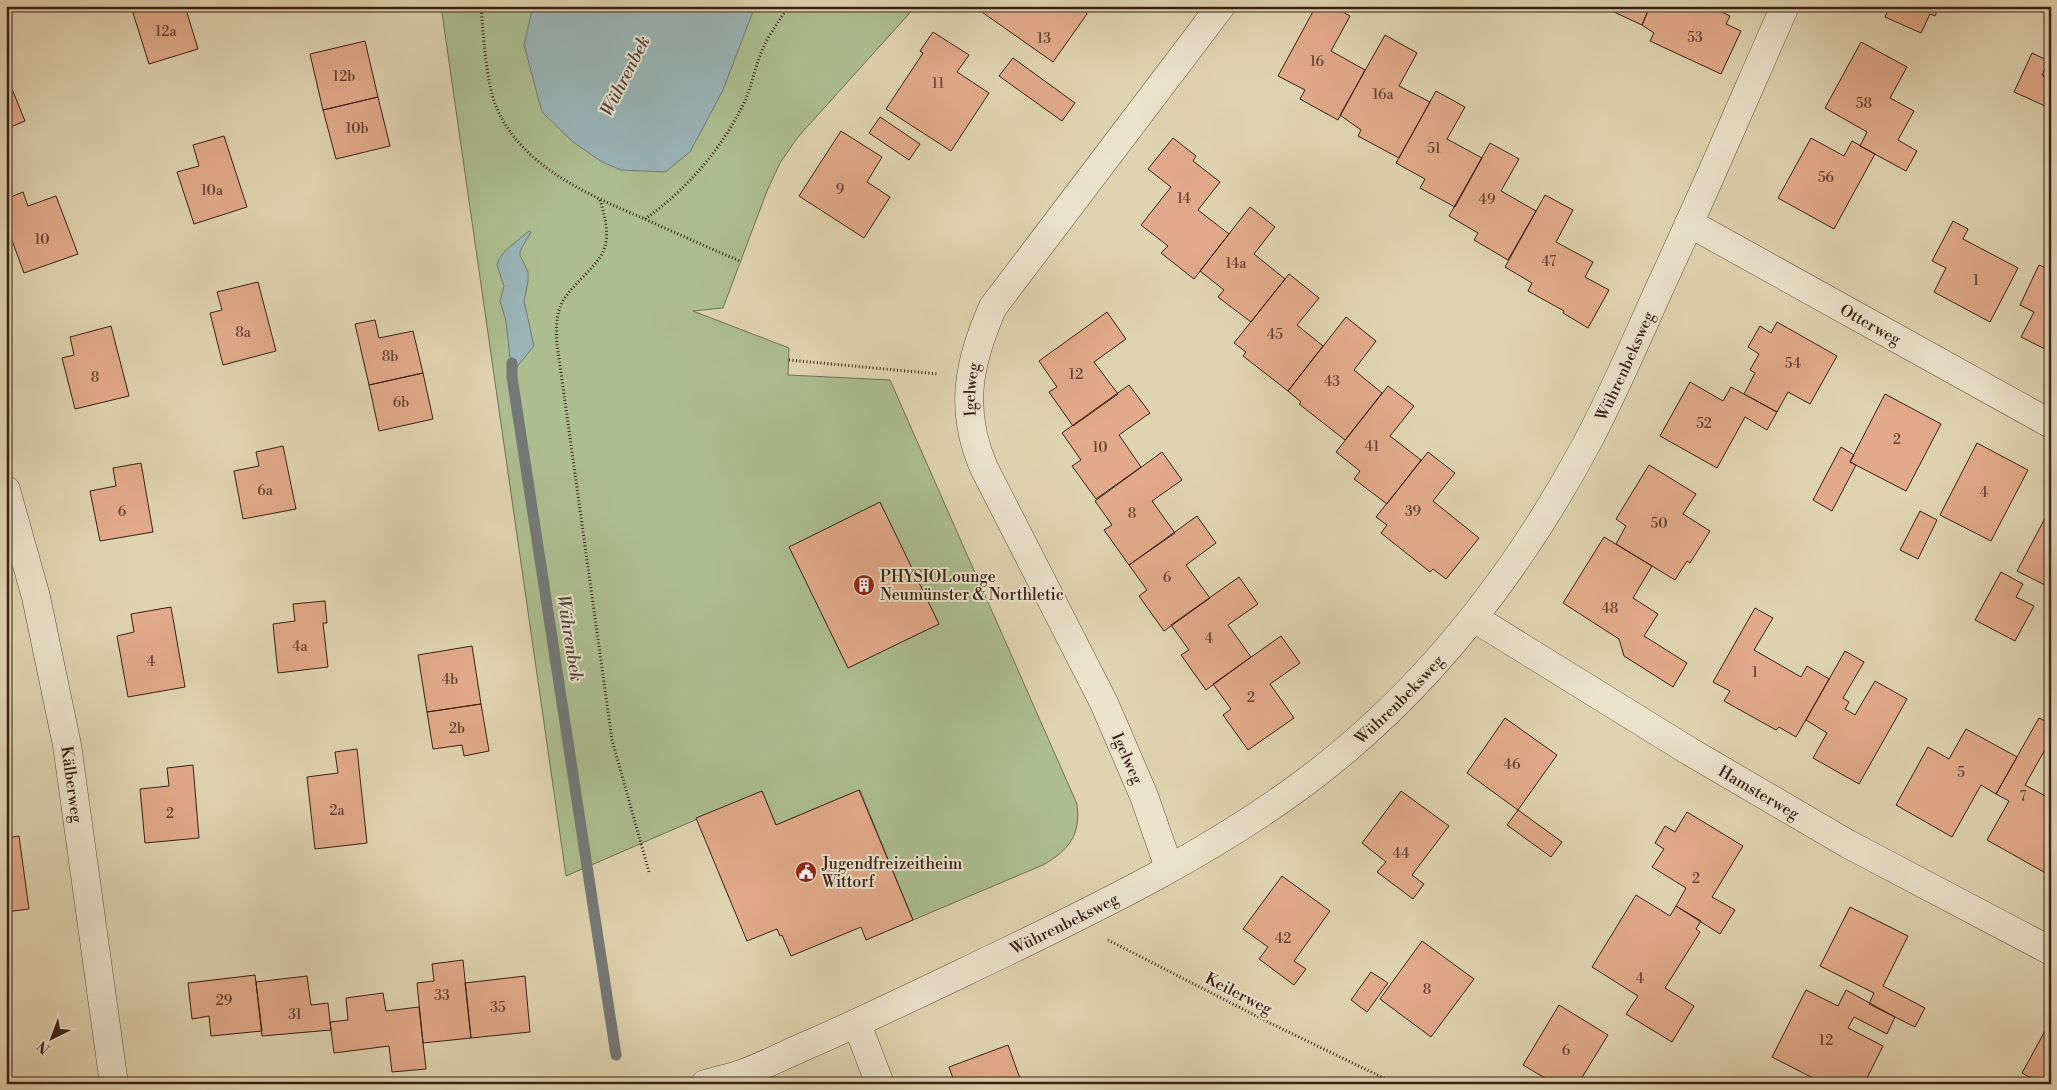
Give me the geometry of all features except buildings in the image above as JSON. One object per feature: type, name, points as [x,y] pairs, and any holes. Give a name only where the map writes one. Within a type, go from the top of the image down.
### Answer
[{"type":"street","name":"Igelweg","points":[[1170,868],[1144,796],[1104,704],[984,468],[975,446],[968,403],[976,352],[993,307],[1221,6]]},
{"type":"street","name":"Wührenbeksweg","points":[[705,1084],[743,1074],[857,1024],[1071,920],[1170,868],[1229,834],[1300,786],[1372,726],[1420,679],[1474,618],[1510,570],[1548,512],[1587,443],[1690,223],[1785,6]]},
{"type":"street","name":"Otterweg","points":[[1690,223],[2051,424]]},
{"type":"street","name":"Kälberweg","points":[[6,490],[36,597],[68,744],[114,1084]]},
{"type":"street","name":"Hamsterweg","points":[[1474,618],[1689,751],[1848,844],[2051,951]]},
{"type":"street","points":[[857,1024],[880,1084]]},
{"type":"path","points":[[482,6],[488,68],[494,102],[506,127],[524,148],[547,169],[600,200],[740,261]]},
{"type":"path","points":[[644,219],[678,193],[702,168],[725,137],[743,106],[762,51],[788,6]]},
{"type":"path","points":[[600,200],[606,222],[606,243],[598,260],[576,283],[560,309],[556,325],[556,344],[612,740],[649,872]]},
{"type":"path","points":[[789,360],[971,377]]},
{"type":"path","name":"Keilerweg","points":[[1071,920],[1270,1023],[1396,1084]]},
{"type":"green space","points":[[441,6],[916,6],[798,137],[780,163],[767,191],[723,308],[693,311],[789,348],[788,375],[890,380],[1077,804],[1078,815],[1075,833],[1060,854],[1043,865],[913,920],[860,790],[776,825],[762,791],[566,876]]},
{"type":"water","points":[[533,6],[755,6],[723,90],[690,152],[665,172],[621,170],[602,162],[573,142],[542,112],[524,45]]},
{"type":"water","points":[[529,231],[531,232],[520,251],[520,255],[528,272],[524,301],[534,346],[519,364],[512,377],[506,321],[500,301],[504,286],[497,265],[506,250]]},
{"type":"waterway","name":"Wührenbek","points":[[512,363],[512,377],[616,1055]]},
{"type":"place","name":"PHYSIOLounge Neumünster & Northletic","points":[[864,585]]},
{"type":"place","name":"Jugendfreizeitheim Wittorf","points":[[806,872]]}]
